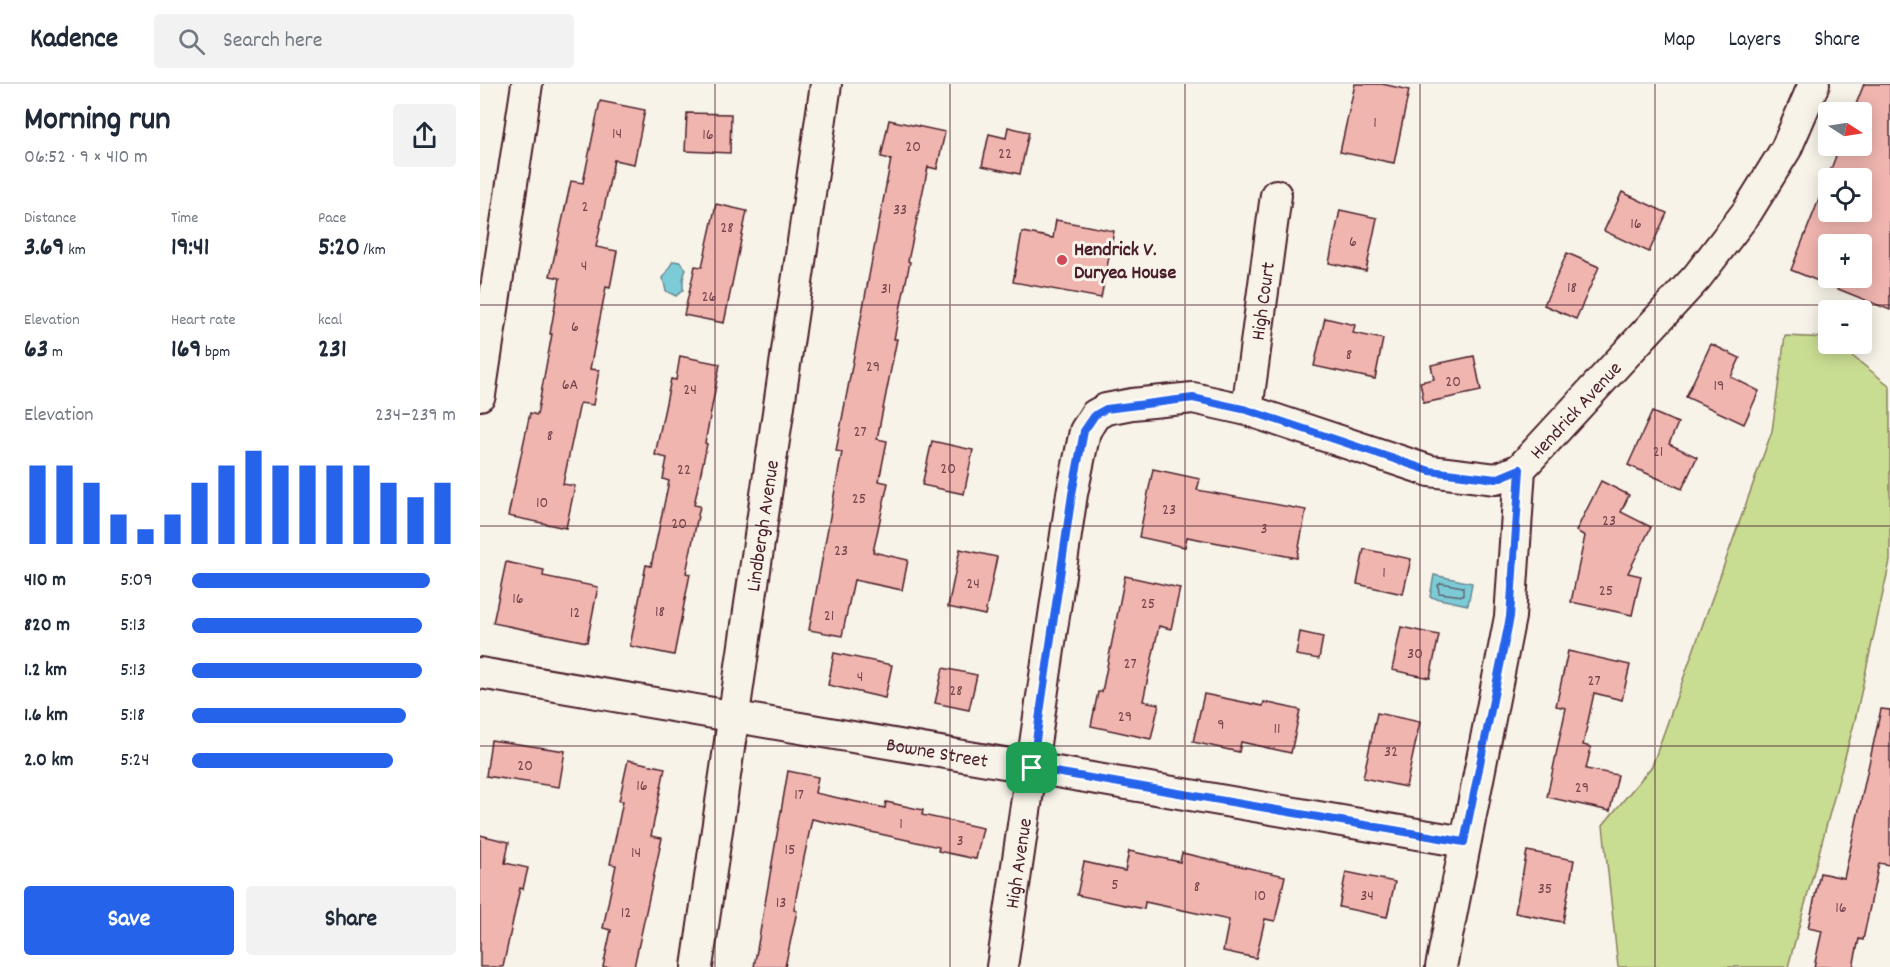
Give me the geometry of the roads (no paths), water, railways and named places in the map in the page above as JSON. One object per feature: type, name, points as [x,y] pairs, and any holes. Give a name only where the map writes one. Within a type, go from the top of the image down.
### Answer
[{"type":"street","points":[[480,395],[527,84]]},
{"type":"street","name":"Lindbergh Avenue","points":[[697,967],[826,84]]},
{"type":"street","name":"Hendrick Avenue","points":[[1441,967],[1510,617],[1520,469],[1697,277],[1747,213],[1786,149],[1814,84]]},
{"type":"street","name":"High Court","points":[[1247,410],[1276,195]]},
{"type":"street","name":"High Avenue","points":[[1002,967],[1072,494],[1084,431],[1095,415],[1106,409],[1132,404],[1193,398],[1247,410],[1430,471],[1496,479],[1520,469]]},
{"type":"street","name":"Bowne Street","points":[[480,673],[1464,842]]},
{"type":"water","points":[[673,261],[680,262],[686,269],[683,290],[676,296],[666,291],[663,278]]},
{"type":"water","points":[[1434,575],[1472,583],[1468,605],[1430,597]]},
{"type":"place","name":"Hendrick V. Duryea House","points":[[1062,260]]}]
